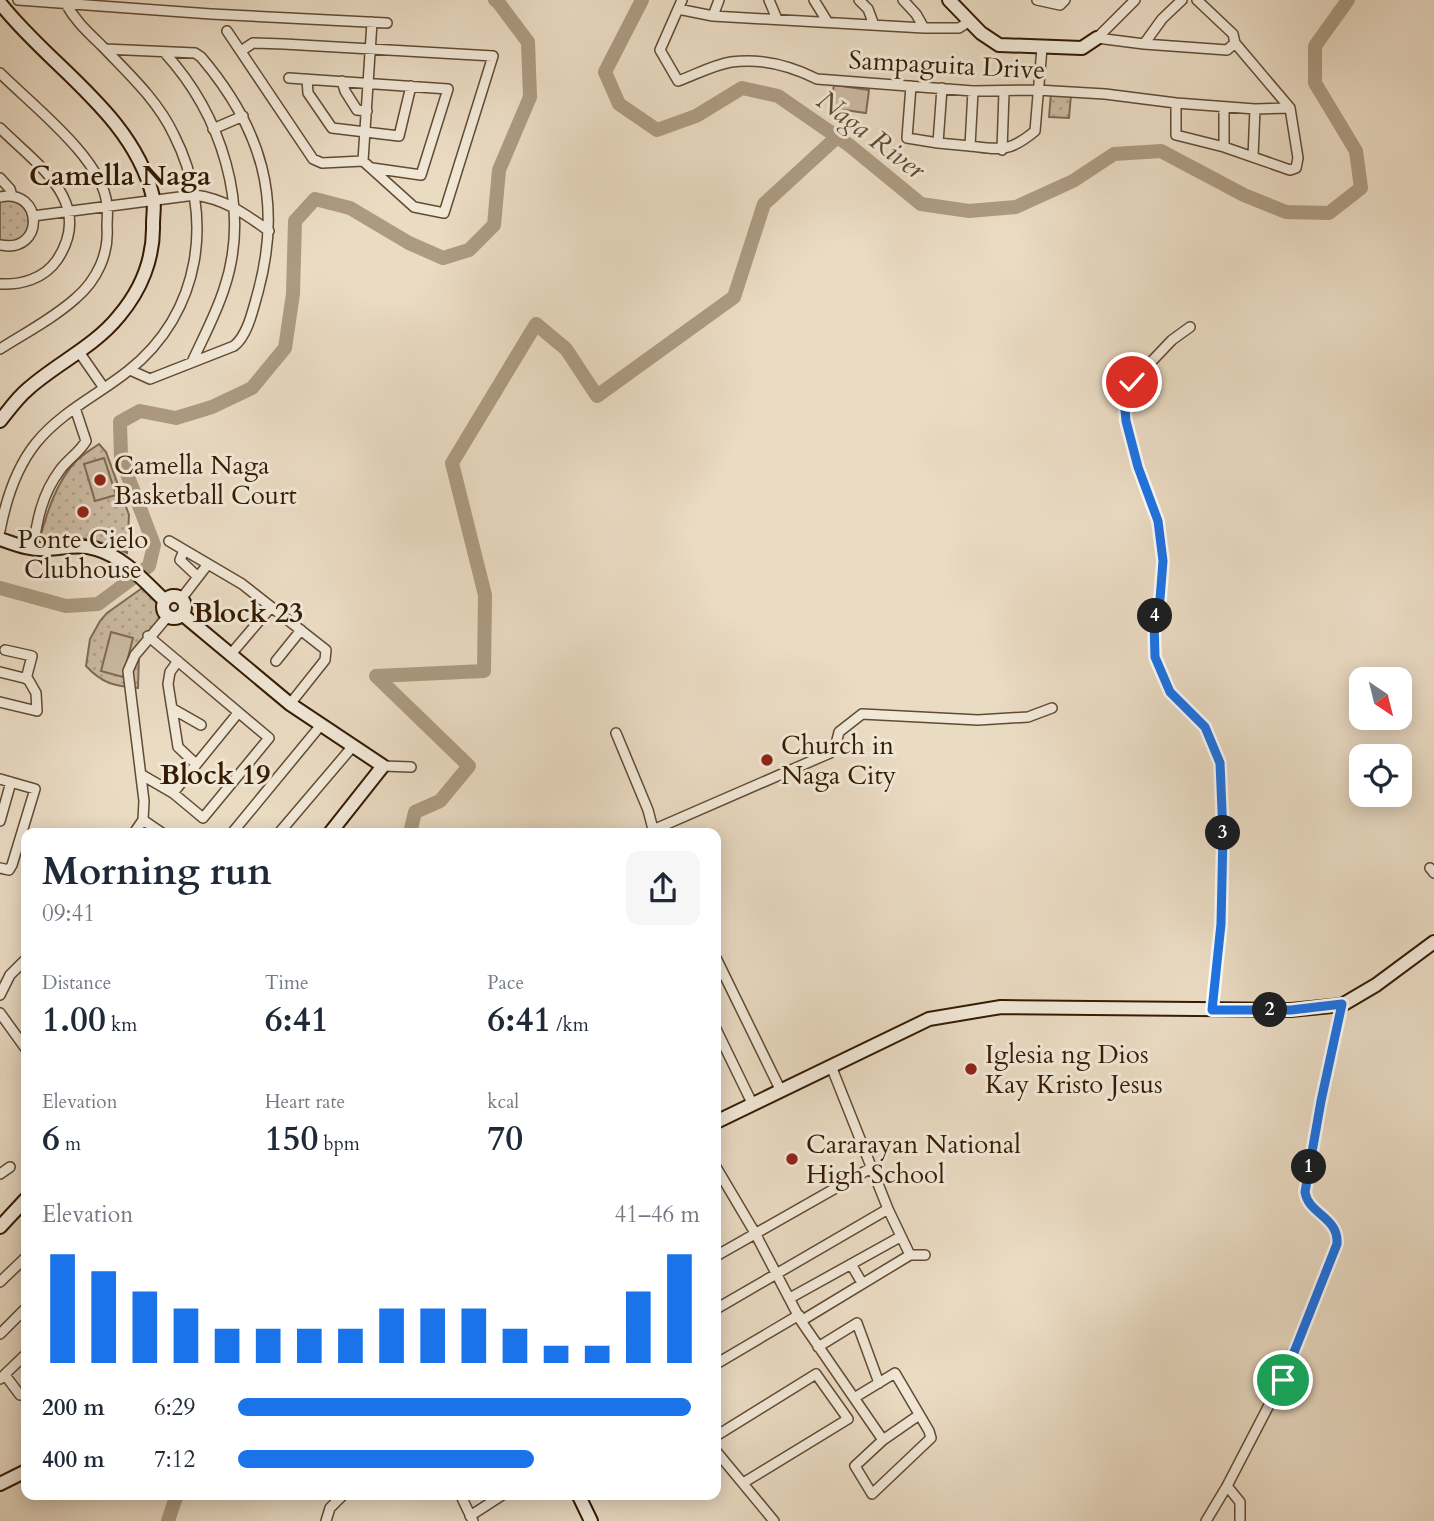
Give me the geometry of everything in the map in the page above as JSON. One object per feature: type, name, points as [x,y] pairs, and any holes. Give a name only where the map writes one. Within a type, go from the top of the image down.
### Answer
[{"type":"street","points":[[18,0],[387,23]]},
{"type":"street","points":[[170,0],[176,10]]},
{"type":"street","points":[[713,16],[719,0]]},
{"type":"street","points":[[769,0],[777,19]]},
{"type":"street","points":[[814,0],[827,21]]},
{"type":"street","points":[[859,0],[868,9],[874,24]]},
{"type":"street","points":[[903,0],[924,28]]},
{"type":"street","points":[[1037,0],[1060,5],[1065,0]]},
{"type":"street","points":[[956,2],[981,33],[999,45],[1082,48],[1097,38],[1135,0]]},
{"type":"street","points":[[1144,44],[1162,19],[1182,0]]},
{"type":"street","points":[[1176,103],[1176,135],[1224,147],[1290,170],[1296,168],[1298,158],[1290,108],[1235,43],[1233,34],[1197,0]]},
{"type":"street","points":[[0,3],[29,37],[118,126],[136,154],[153,199],[154,238],[147,269],[119,317],[79,352],[28,389],[0,421]]},
{"type":"street","points":[[0,531],[10,490],[25,459],[54,424],[130,370],[168,328],[183,299],[195,261],[198,223],[195,195],[188,166],[174,134],[149,96],[78,22],[66,4]]},
{"type":"street","points":[[680,4],[713,16],[924,28],[959,28],[970,21]]},
{"type":"street","name":"Sampaguita Drive","points":[[680,4],[660,50],[678,81],[729,62],[756,61],[795,69],[817,79],[1004,92],[1037,90],[1105,94],[1255,109],[1290,108]]},
{"type":"street","points":[[241,51],[253,43],[371,49],[493,55],[444,213],[414,207],[367,164],[365,132],[371,49],[372,22]]},
{"type":"street","points":[[228,31],[313,159],[322,163],[367,164],[421,175],[447,89],[289,78]]},
{"type":"street","points":[[1097,38],[1227,50],[1235,43]]},
{"type":"street","points":[[911,86],[907,138],[1002,150],[1019,144],[1035,131],[1042,48]]},
{"type":"street","points":[[105,49],[195,53],[201,57],[243,117],[257,147],[266,181],[269,231],[265,265],[240,341],[150,379],[130,370]]},
{"type":"street","points":[[164,52],[185,78],[214,129],[232,184],[232,253],[225,288],[192,362]]},
{"type":"street","points":[[0,73],[66,136],[89,163],[108,206],[108,239],[95,278],[78,298],[0,349]]},
{"type":"street","points":[[307,79],[308,93],[332,128],[399,136],[411,86]]},
{"type":"street","points":[[342,81],[357,110],[367,111]]},
{"type":"street","points":[[938,143],[942,88]]},
{"type":"street","points":[[970,146],[973,90]]},
{"type":"street","points":[[1002,150],[1004,92]]},
{"type":"street","points":[[1224,107],[1224,147]]},
{"type":"street","points":[[1253,157],[1255,109]]},
{"type":"street","points":[[214,129],[243,117]]},
{"type":"street","points":[[0,128],[45,170],[60,190],[70,212],[67,242],[55,262],[25,283],[0,284]]},
{"type":"street","points":[[0,178],[10,189],[12,196]]},
{"type":"street","points":[[33,216],[195,195],[218,199],[233,206],[269,231]]},
{"type":"street","points":[[0,197],[12,196],[26,202],[33,216],[32,231],[23,242],[8,247],[0,245]]},
{"type":"street","points":[[1191,327],[1172,340],[1132,382],[1124,399],[1126,421],[1138,467],[1158,521],[1163,561],[1160,599],[1154,622],[1155,657],[1170,692],[1205,727],[1220,763],[1223,834],[1221,924],[1212,1010]]},
{"type":"street","points":[[79,352],[104,388]]},
{"type":"street","points":[[33,549],[41,505],[59,472],[79,453],[86,441],[75,408]]},
{"type":"street","points":[[0,539],[33,549],[88,547],[110,554],[165,601]]},
{"type":"street","points":[[169,541],[242,584],[326,650],[327,655],[290,704]]},
{"type":"street","points":[[184,550],[180,560],[198,577]]},
{"type":"street","points":[[181,599],[208,564]]},
{"type":"street","points":[[165,601],[173,596],[181,599],[184,604],[182,614],[177,617],[167,616]]},
{"type":"street","points":[[165,601],[164,610],[167,616]]},
{"type":"street","points":[[231,654],[271,607]]},
{"type":"street","points":[[182,614],[290,704],[321,726],[383,766],[411,767]]},
{"type":"street","points":[[137,828],[143,820],[142,775],[128,671],[148,636],[167,616]]},
{"type":"street","points":[[276,661],[301,630]]},
{"type":"street","points":[[142,775],[173,793],[203,818],[269,738],[148,636]]},
{"type":"street","points":[[5,650],[32,656],[26,679]]},
{"type":"street","points":[[178,661],[170,672],[169,684],[178,747],[196,764]]},
{"type":"street","points":[[0,672],[26,679],[36,693],[37,711],[0,702]]},
{"type":"street","points":[[662,828],[830,753],[835,748],[839,732],[862,714],[978,720],[1028,717],[1052,708]]},
{"type":"street","points":[[173,709],[201,725]]},
{"type":"street","points":[[173,793],[238,713]]},
{"type":"street","points":[[236,828],[321,726]]},
{"type":"street","points":[[616,733],[648,810],[652,828]]},
{"type":"street","points":[[283,828],[353,746]]},
{"type":"street","points":[[336,828],[383,766]]},
{"type":"street","points":[[0,779],[34,789],[23,828]]},
{"type":"street","points":[[0,821],[11,782]]},
{"type":"street","points":[[143,820],[155,828]]},
{"type":"street","points":[[0,868],[9,870],[21,834]]},
{"type":"street","points":[[721,1119],[929,1019],[1001,1007],[1291,1010],[1342,1004],[1376,985],[1434,942]]},
{"type":"street","points":[[0,995],[10,975],[21,964]]},
{"type":"street","points":[[721,968],[780,1089]]},
{"type":"street","points":[[1206,1521],[1283,1380],[1337,1244],[1338,1234],[1335,1228],[1306,1199],[1305,1192],[1342,1004]]},
{"type":"street","points":[[0,1013],[21,1042]]},
{"type":"street","points":[[721,1039],[752,1103]]},
{"type":"street","points":[[831,1066],[888,1209],[910,1255]]},
{"type":"street","points":[[0,1174],[10,1167]]},
{"type":"street","points":[[721,1253],[871,1168]]},
{"type":"street","points":[[721,1175],[817,1347],[883,1440]]},
{"type":"street","points":[[0,1227],[21,1204]]},
{"type":"street","points":[[721,1306],[888,1209]]},
{"type":"street","points":[[790,1298],[900,1237]]},
{"type":"street","points":[[721,1361],[910,1255],[925,1255]]},
{"type":"street","points":[[0,1282],[21,1262]]},
{"type":"street","points":[[852,1264],[862,1283]]},
{"type":"street","points":[[0,1334],[21,1313]]},
{"type":"street","points":[[817,1347],[857,1323],[879,1383]]},
{"type":"street","points":[[20,1395],[3,1377],[21,1359]]},
{"type":"street","points":[[854,1398],[895,1373],[929,1431],[931,1438],[872,1494],[855,1466],[883,1440],[919,1415]]},
{"type":"street","points":[[721,1433],[816,1374],[848,1419],[743,1483]]},
{"type":"street","points":[[721,1457],[774,1521]]},
{"type":"street","points":[[0,1484],[21,1474]]},
{"type":"street","points":[[1227,1486],[1240,1502],[1240,1521]]},
{"type":"street","points":[[326,1521],[330,1508],[338,1500]]},
{"type":"street","points":[[463,1500],[472,1518],[496,1500]]},
{"type":"street","points":[[581,1500],[591,1521]]},
{"type":"shaded area","points":[[834,85],[869,90],[866,113],[830,108]]},
{"type":"shaded area","points":[[1051,93],[1071,95],[1069,118],[1049,117]]},
{"type":"shaded area","points":[[7,200],[23,206],[28,214],[28,232],[16,242],[0,242],[0,202]]},
{"type":"shaded area","points":[[99,444],[106,452],[129,515],[127,553],[95,540],[76,538],[43,543],[40,538],[46,518],[63,478],[76,461]]},
{"type":"shaded area","name":"Camella Naga Basketball Court","points":[[104,458],[116,495],[95,501],[84,464]]},
{"type":"shaded area","points":[[145,586],[161,603],[162,614],[159,629],[139,655],[138,688],[109,683],[86,666],[90,639],[107,613]]},
{"type":"shaded area","points":[[111,632],[133,638],[123,677],[101,671]]},
{"type":"waterway","name":"Naga River","points":[[0,588],[66,606],[98,604],[149,566],[154,545],[121,458],[120,422],[140,411],[176,418],[212,407],[252,388],[285,348],[293,294],[295,221],[315,199],[350,208],[409,243],[443,258],[469,250],[494,225],[499,170],[530,97],[528,42],[495,0]]},
{"type":"waterway","name":"Naga River","points":[[642,0],[605,72],[619,104],[657,130],[696,116],[742,88],[778,96],[849,145],[921,204],[969,211],[1016,207],[1073,181],[1114,154],[1161,151],[1244,195],[1286,212],[1329,213],[1361,188],[1356,151],[1315,83],[1315,46],[1348,0]]},
{"type":"waterway","points":[[411,828],[415,812],[440,801],[469,766],[376,676],[484,671],[485,595],[452,463],[536,324],[566,349],[597,396],[734,297],[764,204],[837,137]]},
{"type":"waterway","points":[[168,1521],[175,1500]]},
{"type":"place","name":"Camella Naga Basketball Court","points":[[100,480]]},
{"type":"place","name":"Ponte Cielo Clubhouse","points":[[83,512]]},
{"type":"place","name":"Church in Naga City","points":[[767,760]]},
{"type":"place","name":"Iglesia ng Dios Kay Kristo Jesus","points":[[971,1069]]},
{"type":"place","name":"Cararayan National High School","points":[[792,1159]]},
{"type":"district","name":"Camella Naga","points":[[120,176]]},
{"type":"district","name":"Block 23","points":[[248,613]]},
{"type":"district","name":"Block 19","points":[[215,775]]},
{"type":"route","points":[[1132,382],[1124,399],[1126,421],[1138,467],[1158,521],[1163,561],[1160,599],[1154,622],[1155,657],[1170,692],[1205,727],[1220,763],[1223,863],[1221,924],[1212,1010],[1291,1010],[1342,1004],[1305,1192],[1306,1199],[1335,1228],[1338,1234],[1337,1244],[1283,1380]]}]
